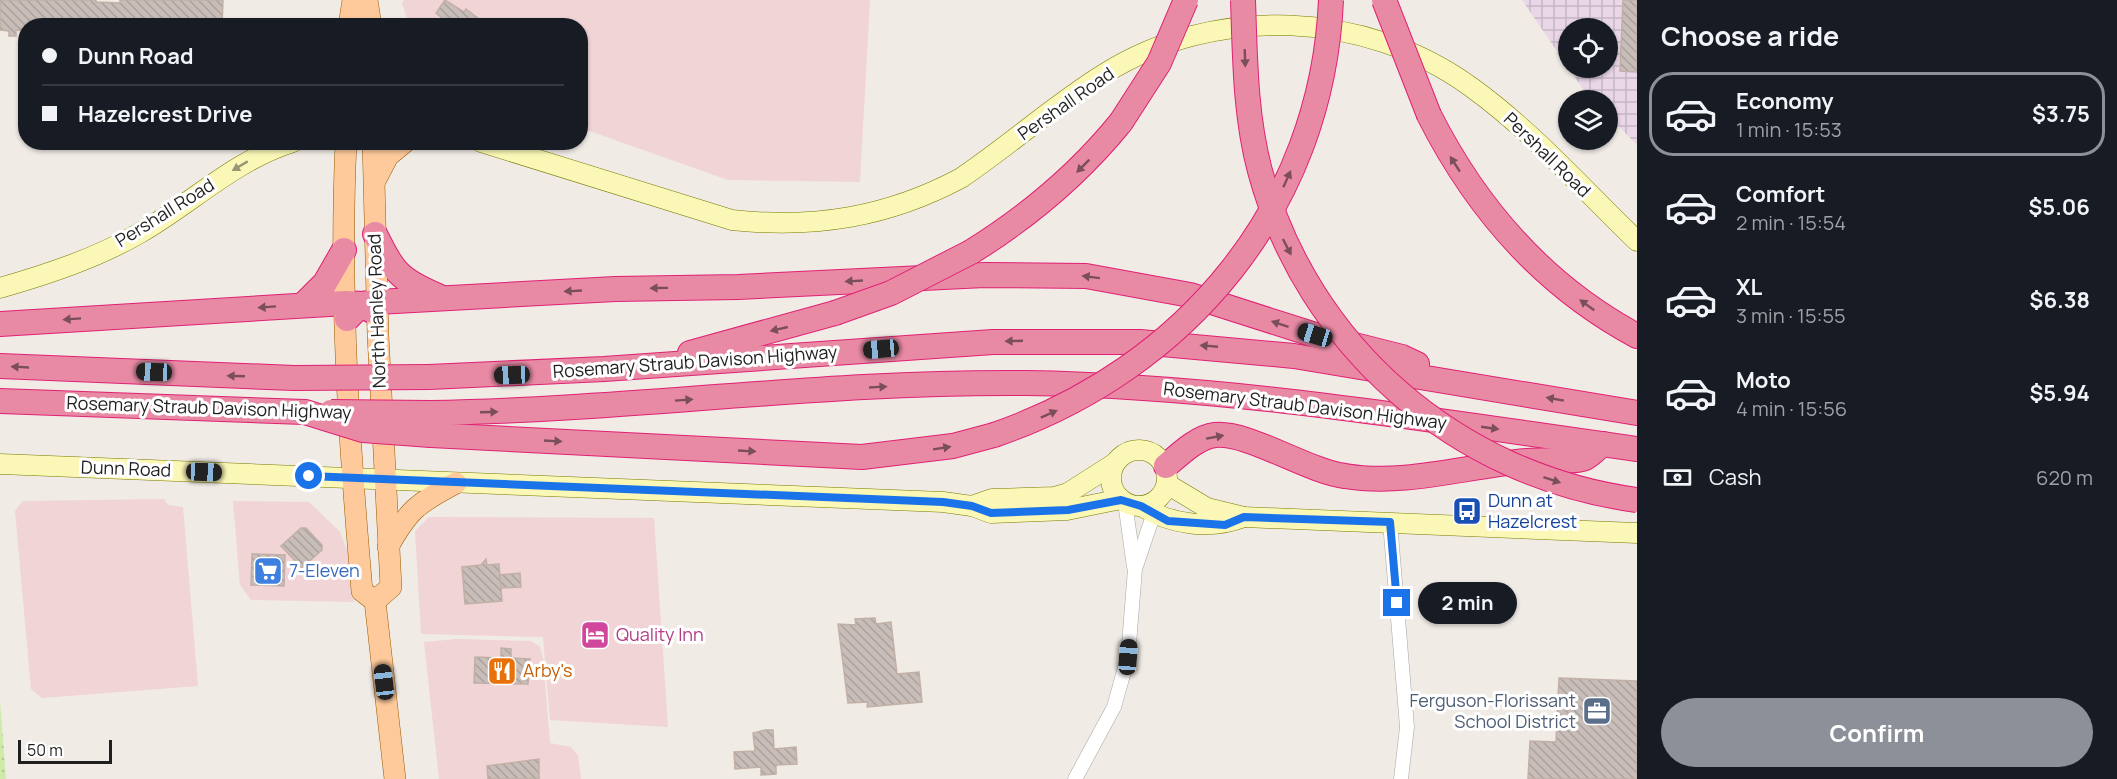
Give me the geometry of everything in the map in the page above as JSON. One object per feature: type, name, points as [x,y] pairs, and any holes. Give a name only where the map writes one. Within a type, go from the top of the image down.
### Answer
[{"type":"highway","points":[[643,366],[836,313],[891,293],[971,252],[1031,213],[1094,156],[1122,122],[1159,63],[1186,0]]},
{"type":"highway","points":[[1243,0],[1249,115],[1253,141],[1269,202],[1283,238],[1301,274],[1345,339],[1402,398],[1466,442],[1507,464],[1551,480],[1589,492],[1637,500]]},
{"type":"highway","points":[[431,424],[862,457],[953,446],[994,435],[1055,412],[1095,391],[1133,366],[1185,322],[1230,272],[1280,195],[1298,155],[1313,112],[1324,68],[1331,0]]},
{"type":"highway","points":[[1384,0],[1429,115],[1467,182],[1520,247],[1588,307],[1637,336]]},
{"type":"highway","points":[[375,234],[392,267],[407,283],[443,298]]},
{"type":"highway","points":[[303,305],[325,283],[344,250]]},
{"type":"highway","points":[[0,324],[303,305],[362,308],[443,298],[985,275],[1086,276],[1190,295],[1315,335],[1402,357],[1454,382]]},
{"type":"highway","name":"Rosemary Straub Davison Highway","points":[[0,366],[294,378],[429,377],[643,366],[993,342],[1097,340],[1250,350],[1341,362],[1637,413]]},
{"type":"highway","name":"Rosemary Straub Davison Highway","points":[[0,401],[305,412],[363,430],[550,409],[881,386],[1067,384],[1276,399],[1637,449]]},
{"type":"highway","points":[[1147,496],[1185,450],[1212,435],[1224,435],[1242,440],[1326,472],[1366,478],[1395,478],[1523,461],[1584,458],[1603,444]]},
{"type":"main road","points":[[350,18],[353,0]]},
{"type":"main road","points":[[367,0],[370,18]]},
{"type":"main road","name":"North Hanley Road","points":[[346,150],[344,250],[362,308],[384,479],[391,587],[375,601]]},
{"type":"main road","name":"North Hanley Road","points":[[362,308],[375,234],[373,150]]},
{"type":"main road","points":[[374,184],[388,156],[395,150]]},
{"type":"main road","points":[[362,308],[351,478],[362,591],[375,601],[395,779]]},
{"type":"main road","points":[[388,547],[406,516],[418,504],[456,483]]},
{"type":"street","name":"Pershall Road","points":[[507,150],[732,220],[772,224],[838,221],[880,212],[953,182],[1104,74],[1148,52],[1185,38],[1231,28],[1273,25],[1316,26],[1363,36],[1404,50],[1461,80],[1507,116],[1637,241]]},
{"type":"street","name":"Pershall Road","points":[[0,288],[95,255],[141,233],[267,150]]},
{"type":"street","name":"Dunn Road","points":[[972,506],[992,499],[1054,497],[1068,493],[1115,463],[1121,456],[1137,449],[1154,453],[1147,496],[1168,521],[1225,525],[1244,517]]},
{"type":"street","points":[[1115,463],[1111,480],[1113,487],[1147,496]]},
{"type":"street","name":"Dunn Road","points":[[0,464],[972,506],[991,513],[1068,510],[1147,496],[1244,517],[1637,533]]},
{"type":"street","points":[[1075,779],[1114,707],[1128,657],[1135,569],[1147,496]]},
{"type":"street","points":[[1135,569],[1147,496]]},
{"type":"street","points":[[1390,522],[1407,727],[1401,779]]},
{"type":"shaded area","points":[[404,0],[870,0],[860,182],[728,180],[588,130],[588,18],[407,18],[402,3]]},
{"type":"shaded area","points":[[1522,0],[1637,0],[1637,145],[1618,125],[1618,90],[1584,90],[1575,78],[1618,78],[1618,18],[1558,18],[1558,53]]},
{"type":"shaded area","points":[[164,499],[168,505],[183,507],[198,686],[42,698],[31,689],[15,511],[23,501]]},
{"type":"shaded area","points":[[233,501],[309,502],[340,532],[349,555],[354,602],[251,600],[240,585]]},
{"type":"shaded area","points":[[429,517],[654,518],[668,727],[550,720],[543,637],[421,634],[415,531]]},
{"type":"shaded area","points":[[457,639],[531,641],[540,647],[543,658],[550,743],[571,747],[578,755],[581,779],[439,779],[424,642]]},
{"type":"green space","points":[[0,700],[6,779],[0,779]]},
{"type":"building","points":[[0,0],[96,0],[96,2],[120,3],[120,0],[223,0],[222,18],[18,18],[16,36],[9,36],[9,31],[0,30]]},
{"type":"building","points":[[445,0],[464,12],[466,9],[478,18],[442,18],[436,13]]},
{"type":"building","points":[[1623,0],[1637,0],[1637,72],[1620,71]]},
{"type":"building","points":[[301,528],[306,528],[322,545],[322,550],[302,568],[281,546]]},
{"type":"building","points":[[252,554],[285,555],[284,586],[251,585]]},
{"type":"building","points":[[486,559],[487,565],[499,564],[502,601],[465,604],[462,567],[481,565]]},
{"type":"building","points":[[520,573],[521,587],[501,588],[500,575]]},
{"type":"building","points":[[875,618],[876,624],[891,622],[897,674],[919,672],[922,702],[867,707],[868,702],[848,703],[838,624],[856,625],[855,619]]},
{"type":"building","name":"Arby's","points":[[501,648],[511,649],[511,658],[530,659],[528,684],[474,683],[475,657],[501,658]]},
{"type":"building","name":"Ferguson-Florissant School District","points":[[1559,678],[1637,681],[1637,779],[1528,779],[1530,741],[1556,742]]},
{"type":"building","points":[[773,730],[774,749],[796,747],[797,764],[776,765],[776,774],[761,775],[761,767],[735,769],[734,752],[755,751],[753,733]]},
{"type":"building","points":[[539,759],[539,779],[488,779],[487,766]]},
{"type":"place","name":"Dunn at Hazelcrest","points":[[1467,511]]},
{"type":"place","name":"7-Eleven","points":[[268,571]]},
{"type":"place","name":"Quality Inn","points":[[595,635]]},
{"type":"place","name":"Arby's","points":[[502,671]]},
{"type":"place","name":"Ferguson-Florissant School District","points":[[1597,711]]},
{"type":"route","points":[[309,476],[943,502],[972,506],[991,513],[1068,510],[1121,500],[1134,506],[1141,506],[1168,521],[1225,525],[1244,517],[1390,522],[1397,603]]}]
